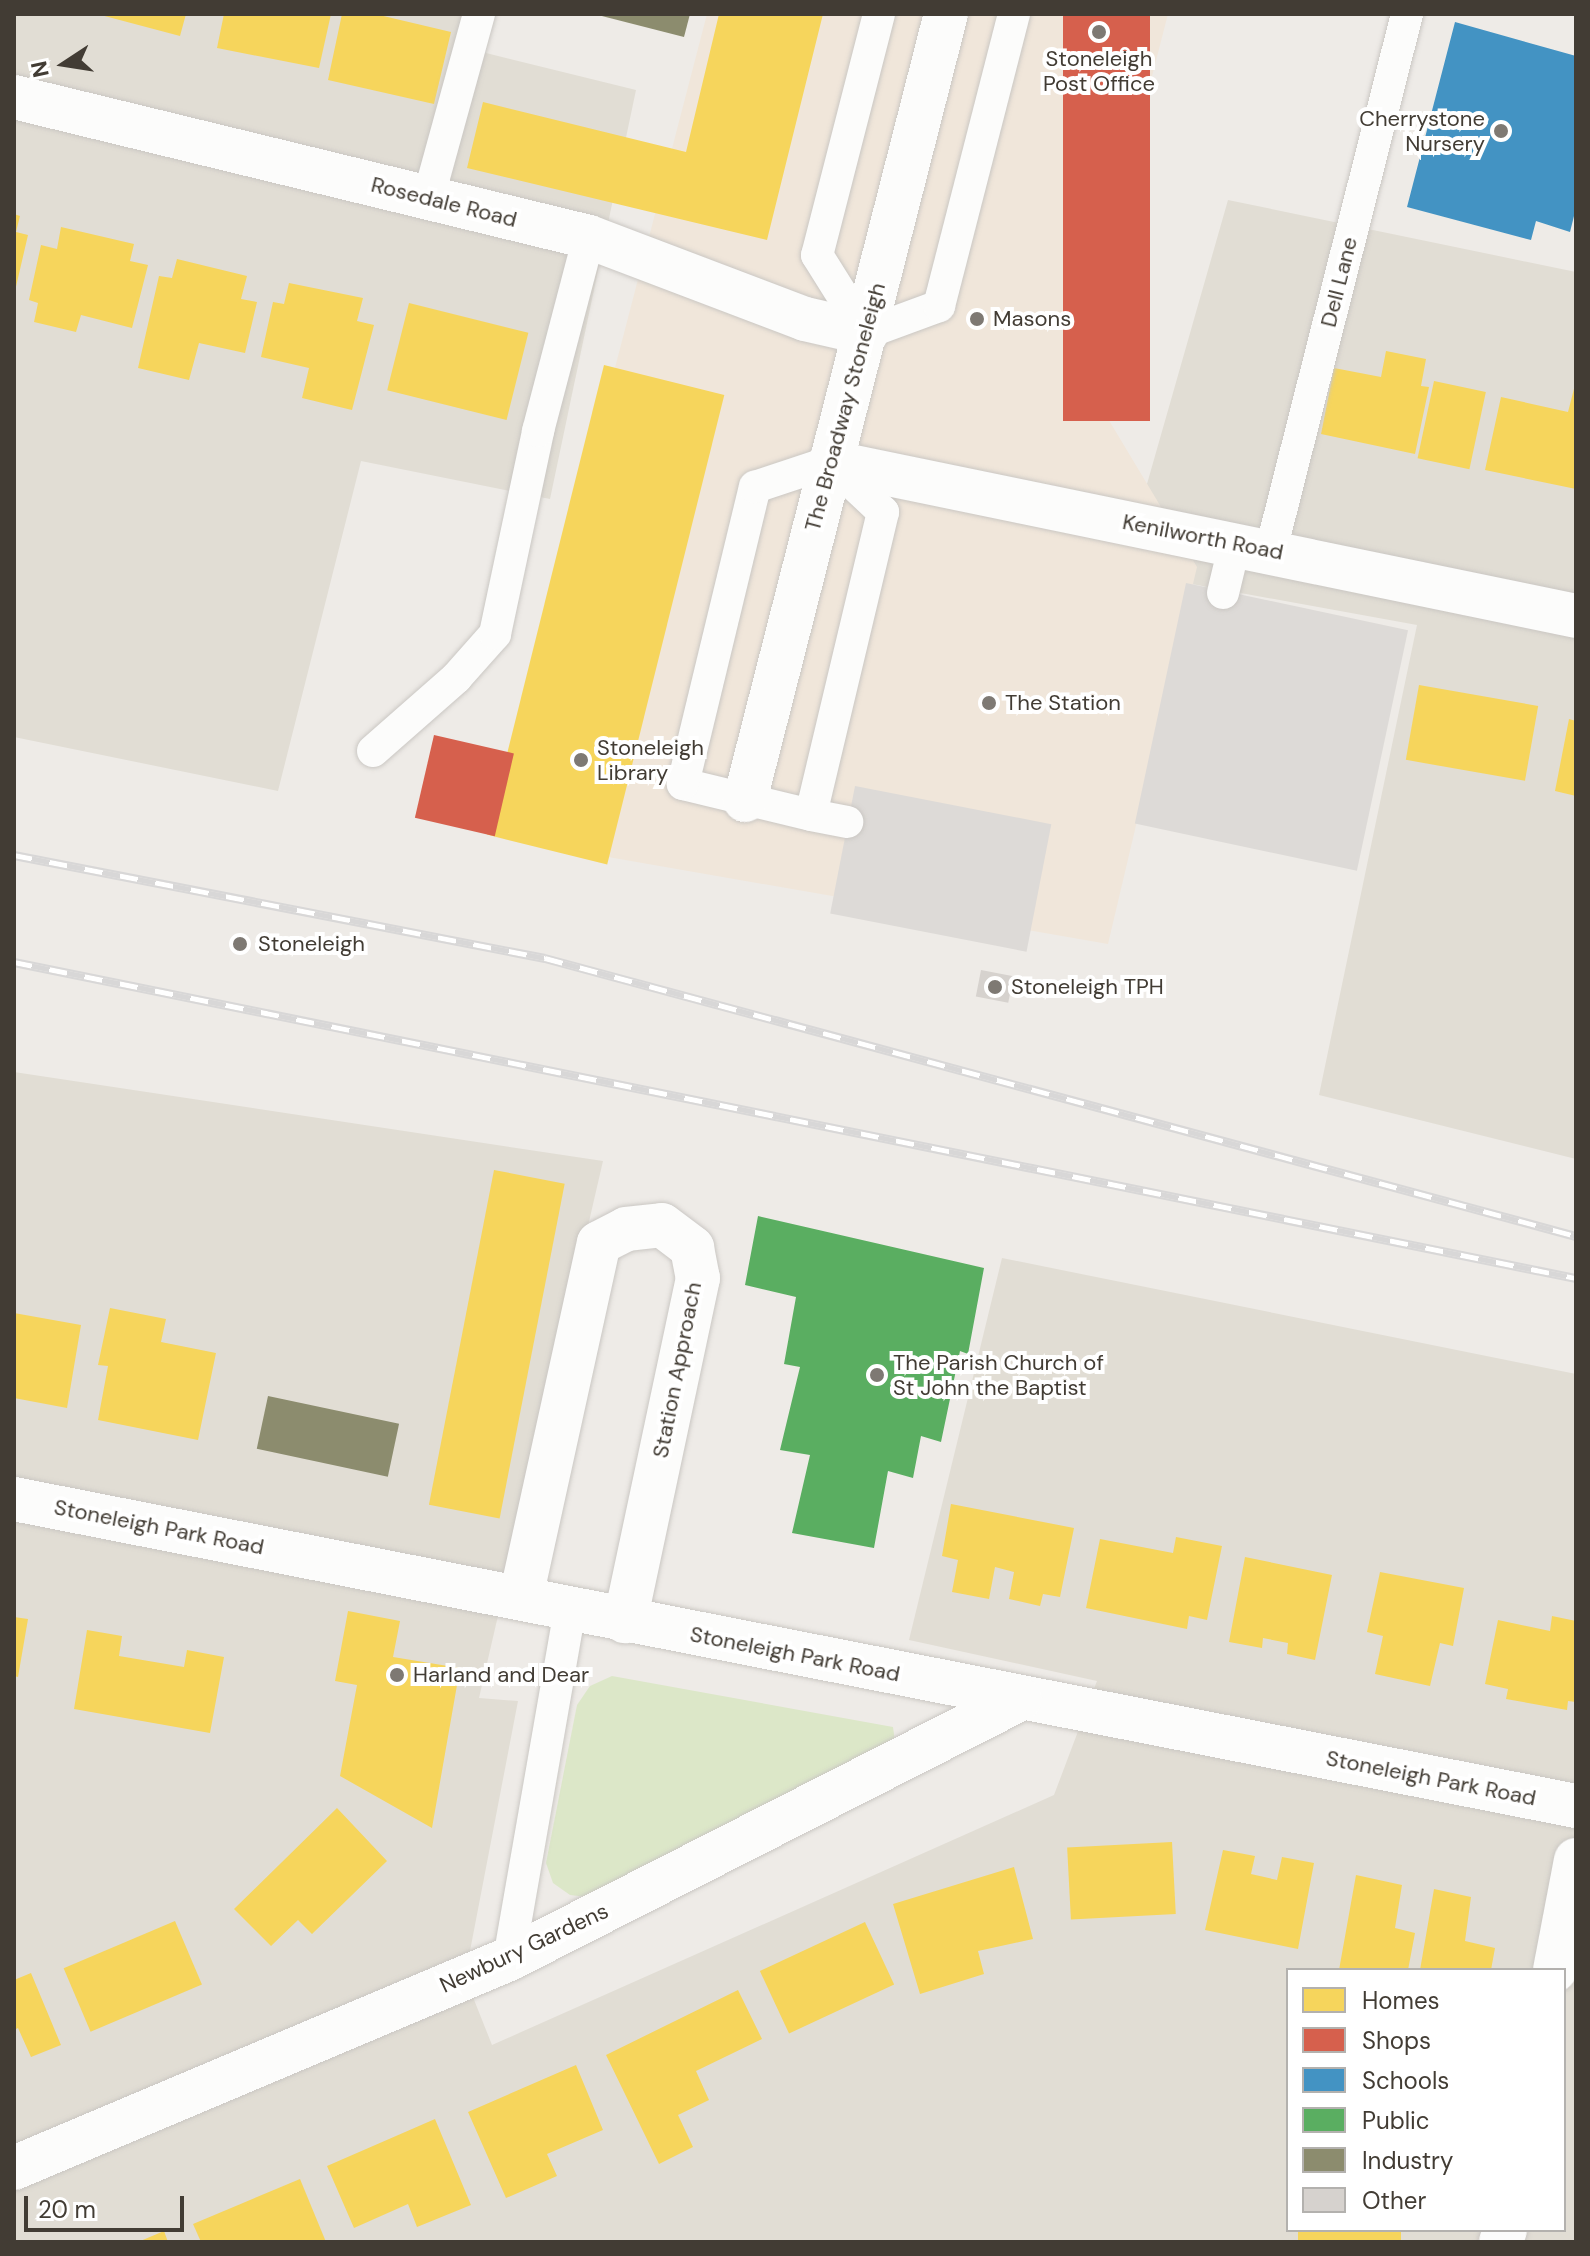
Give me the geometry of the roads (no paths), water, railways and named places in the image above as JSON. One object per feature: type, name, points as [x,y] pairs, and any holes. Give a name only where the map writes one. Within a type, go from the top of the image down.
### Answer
[{"type":"street","name":"The Broadway Stoneleigh","points":[[745,800],[946,14]]},
{"type":"street","name":"Rosedale Road","points":[[14,97],[589,237],[805,319],[866,333]]},
{"type":"street","name":"Kenilworth Road","points":[[830,462],[1576,616]]},
{"type":"street","name":"Station Approach","points":[[521,1597],[599,1243],[626,1229],[662,1225],[692,1248],[698,1278],[625,1621]]},
{"type":"street","name":"Stoneleigh Park Road","points":[[14,1499],[521,1597],[570,1611],[1576,1806]]},
{"type":"street","name":"Newbury Gardens","points":[[14,2168],[509,1959],[1020,1699]]},
{"type":"street","points":[[1555,1968],[1576,1860]]},
{"type":"lane","points":[[428,199],[479,14]]},
{"type":"lane","points":[[879,14],[817,255],[866,333],[939,306],[1014,14]]},
{"type":"lane","name":"Dell Lane","points":[[1223,593],[1253,547],[1407,14]]},
{"type":"lane","points":[[373,751],[456,678],[495,634],[538,431],[589,237]]},
{"type":"lane","points":[[811,815],[883,512],[830,462],[755,487],[683,784],[745,800],[811,815],[847,822]]},
{"type":"lane","points":[[509,1959],[570,1611]]},
{"type":"railway","points":[[14,855],[545,958],[1576,1236]]},
{"type":"railway","points":[[14,962],[1576,1278]]},
{"type":"place","name":"Stoneleigh Post Office","points":[[1099,32]]},
{"type":"place","name":"Cherrystone Nursery","points":[[1501,131]]},
{"type":"place","name":"Masons","points":[[977,319]]},
{"type":"place","name":"The Station","points":[[989,703]]},
{"type":"place","name":"Stoneleigh Library","points":[[581,760]]},
{"type":"place","name":"Stoneleigh","points":[[240,944]]},
{"type":"place","name":"Stoneleigh TPH","points":[[995,987]]},
{"type":"place","name":"The Parish Church of St John the Baptist","points":[[877,1375]]},
{"type":"place","name":"Harland and Dear","points":[[397,1675]]}]
